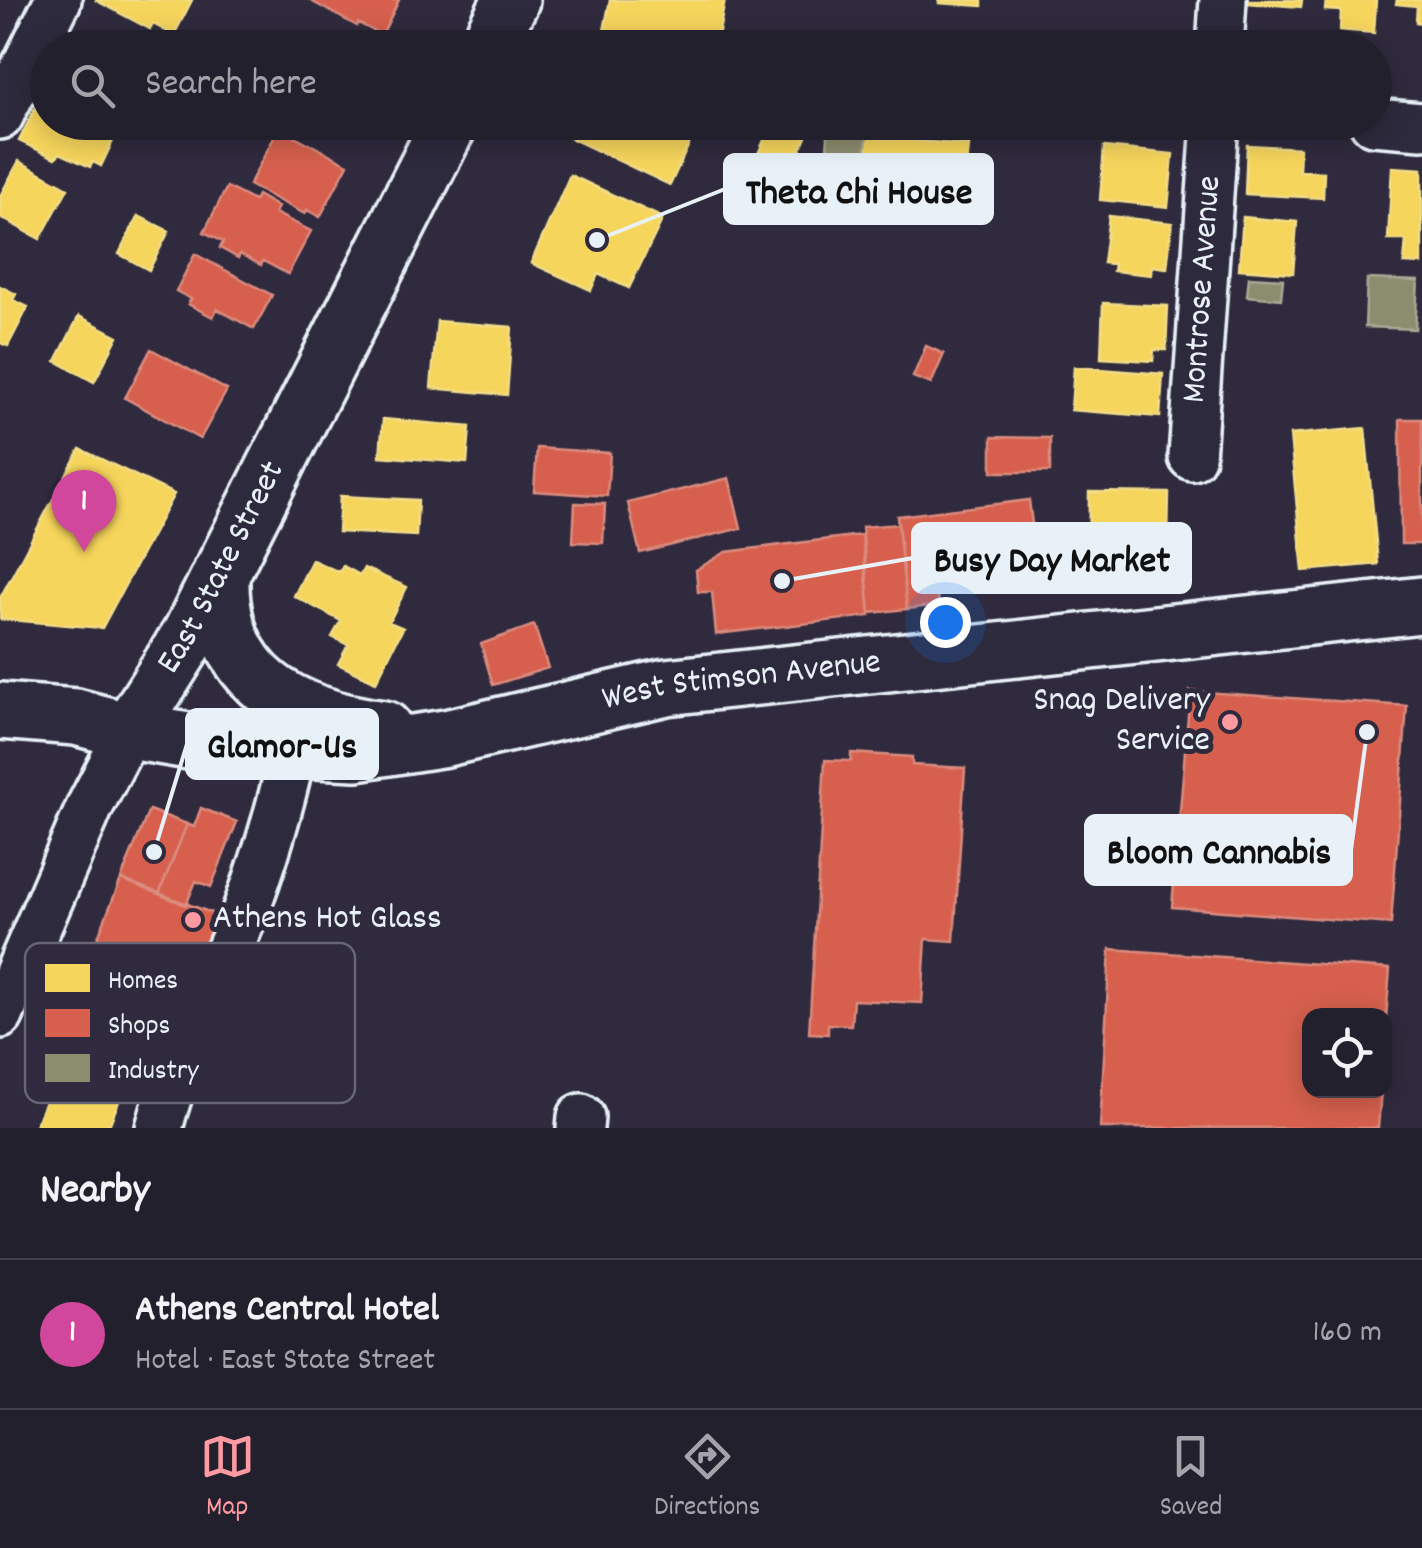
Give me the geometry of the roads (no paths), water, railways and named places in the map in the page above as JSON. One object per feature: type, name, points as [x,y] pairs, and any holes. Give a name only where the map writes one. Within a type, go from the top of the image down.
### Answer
[{"type":"main road","points":[[496,30],[511,0]]},
{"type":"main road","name":"East State Street","points":[[129,731],[191,633],[441,140]]},
{"type":"main road","points":[[222,573],[220,598],[228,635],[249,672],[264,687],[295,705],[338,721],[446,738]]},
{"type":"main road","name":"West Stimson Avenue","points":[[0,711],[76,717],[212,746],[356,752],[446,738],[666,687],[1422,605]]},
{"type":"street","points":[[43,30],[58,0]]},
{"type":"street","points":[[1221,30],[1223,0]]},
{"type":"street","points":[[0,116],[30,56]]},
{"type":"street","points":[[1392,124],[1422,126]]},
{"type":"street","name":"Montrose Avenue","points":[[1192,457],[1214,140]]},
{"type":"street","name":"East State Street","points":[[31,943],[90,806],[129,731]]},
{"type":"street","points":[[232,943],[272,839],[293,750]]},
{"type":"street","name":"East State Street","points":[[0,1015],[25,957]]},
{"type":"street","points":[[158,1128],[165,1103]]},
{"type":"place","name":"Theta Chi House","points":[[597,240]]},
{"type":"place","name":"Athens Central Hotel","points":[[84,552]]},
{"type":"place","name":"Busy Day Market","points":[[782,581]]},
{"type":"place","name":"Snag Delivery Service","points":[[1230,722]]},
{"type":"place","name":"Bloom Cannabis","points":[[1367,732]]},
{"type":"place","name":"Glamor-Us","points":[[154,852]]},
{"type":"place","name":"Athens Hot Glass","points":[[193,920]]}]
